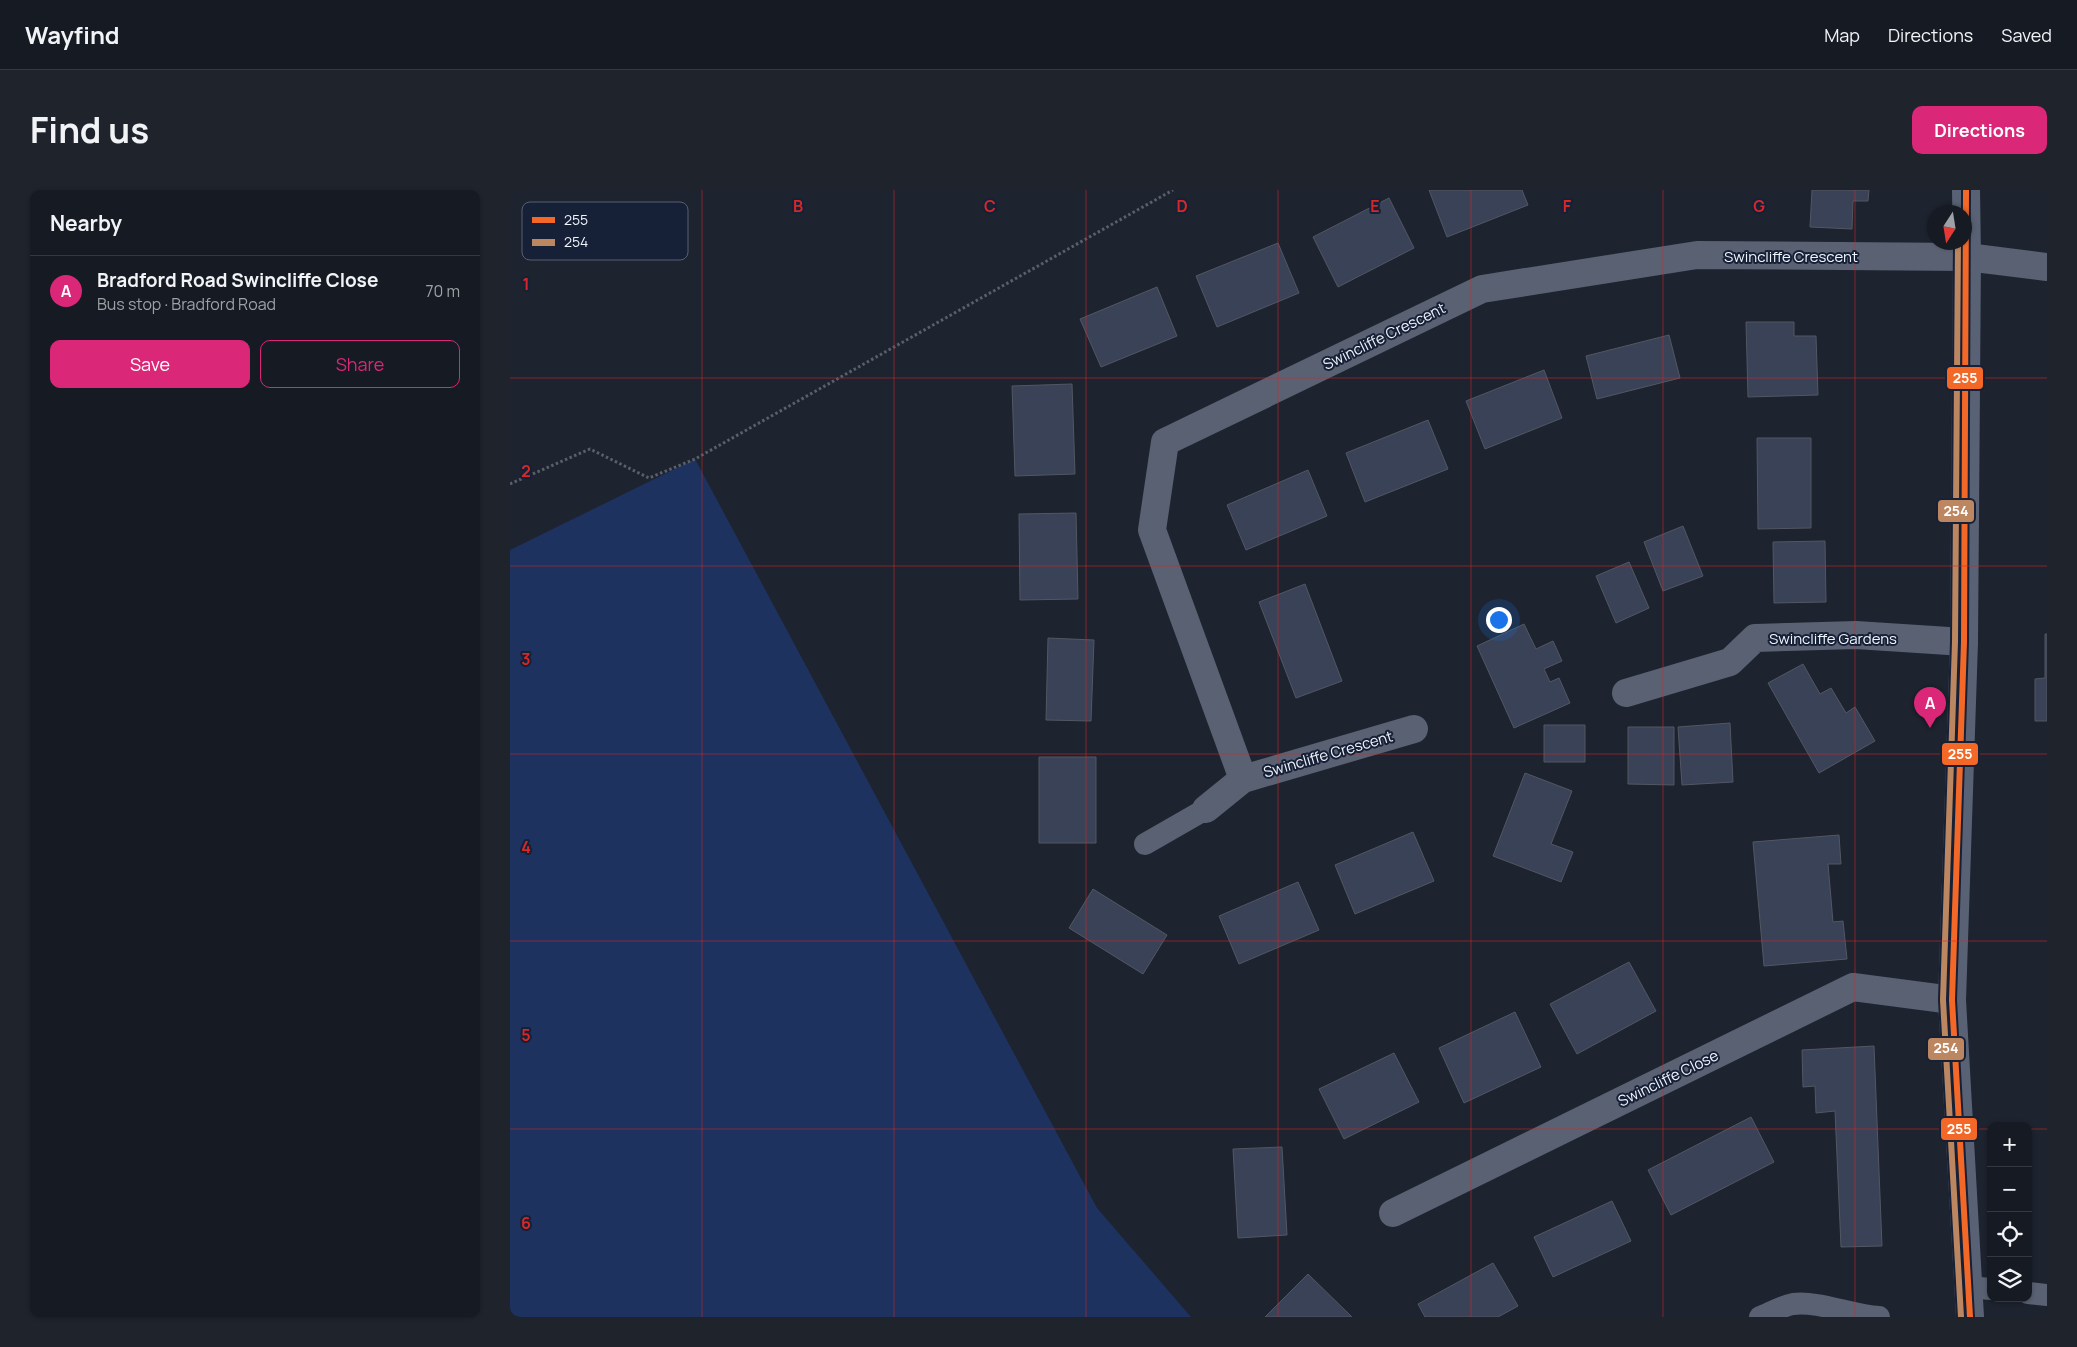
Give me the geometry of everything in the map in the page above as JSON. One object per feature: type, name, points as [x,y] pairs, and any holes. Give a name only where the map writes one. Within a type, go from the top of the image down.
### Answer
[{"type":"main road","points":[[1966,190],[1964,642],[1952,1000],[1979,1288],[1970,1317]]},
{"type":"street","name":"Swincliffe Crescent","points":[[1243,778],[1152,530],[1165,442],[1482,289],[1697,255],[1967,257]]},
{"type":"street","points":[[1967,257],[2047,268]]},
{"type":"street","name":"Swincliffe Gardens","points":[[1626,693],[1730,662],[1755,638],[1856,635],[1964,642]]},
{"type":"street","name":"Swincliffe Crescent","points":[[1206,809],[1243,778],[1414,730]]},
{"type":"street","name":"Swincliffe Close","points":[[1393,1213],[1854,986],[1952,1000]]},
{"type":"lane","points":[[1145,844],[1206,809]]},
{"type":"lane","points":[[2032,1293],[2047,1295]]},
{"type":"lane","points":[[1760,1317],[1792,1304],[1816,1306],[1859,1316],[1879,1317]]},
{"type":"path","points":[[510,484],[590,449],[649,478],[695,460],[1173,190]]},
{"type":"shaded area","points":[[695,459],[1097,1208],[1191,1317],[510,1317],[510,550]]},
{"type":"building","points":[[1429,190],[1522,190],[1528,205],[1447,237]]},
{"type":"building","points":[[1812,190],[1869,190],[1868,201],[1853,201],[1852,229],[1810,227]]},
{"type":"building","points":[[1389,198],[1414,248],[1338,287],[1313,237]]},
{"type":"building","points":[[1278,243],[1299,293],[1217,327],[1196,276]]},
{"type":"building","points":[[1157,287],[1177,336],[1101,367],[1080,319]]},
{"type":"building","points":[[1746,322],[1794,322],[1794,336],[1816,336],[1818,395],[1748,397]]},
{"type":"building","points":[[1669,335],[1680,378],[1597,399],[1586,356]]},
{"type":"building","points":[[1544,370],[1562,418],[1485,449],[1466,401]]},
{"type":"building","points":[[1072,384],[1075,474],[1015,476],[1012,386]]},
{"type":"building","points":[[1428,420],[1448,469],[1365,502],[1346,453]]},
{"type":"building","points":[[1757,438],[1811,438],[1811,528],[1758,529]]},
{"type":"building","points":[[1308,470],[1327,516],[1246,550],[1227,505]]},
{"type":"building","points":[[1076,513],[1078,599],[1020,600],[1019,514]]},
{"type":"building","points":[[1683,526],[1703,576],[1663,591],[1644,542]]},
{"type":"building","points":[[1825,541],[1826,602],[1774,603],[1773,542]]},
{"type":"building","points":[[1629,562],[1649,608],[1616,623],[1596,576]]},
{"type":"building","points":[[1305,584],[1342,681],[1296,698],[1259,602]]},
{"type":"building","points":[[1524,624],[1536,649],[1553,641],[1562,661],[1544,669],[1550,682],[1559,678],[1570,703],[1514,728],[1477,646]]},
{"type":"building","points":[[2045,634],[2047,634],[2047,721],[2035,721],[2035,679],[2045,678]]},
{"type":"building","points":[[1048,638],[1094,640],[1091,721],[1046,720]]},
{"type":"building","points":[[1803,664],[1820,694],[1831,688],[1846,713],[1855,707],[1875,741],[1819,773],[1768,683]]},
{"type":"building","points":[[1730,723],[1733,782],[1682,785],[1678,727]]},
{"type":"building","points":[[1544,725],[1585,725],[1585,762],[1544,762]]},
{"type":"building","points":[[1628,727],[1674,727],[1674,785],[1628,784]]},
{"type":"building","points":[[1039,757],[1096,757],[1096,843],[1039,843]]},
{"type":"building","points":[[1525,773],[1572,791],[1551,844],[1573,852],[1561,882],[1493,856]]},
{"type":"building","points":[[1413,832],[1434,881],[1355,914],[1335,865]]},
{"type":"building","points":[[1839,835],[1841,864],[1828,864],[1833,922],[1843,921],[1847,959],[1764,966],[1753,842]]},
{"type":"building","points":[[1298,882],[1319,930],[1239,964],[1219,916]]},
{"type":"building","points":[[1093,889],[1167,935],[1143,974],[1069,928]]},
{"type":"building","points":[[1629,962],[1656,1011],[1577,1054],[1550,1004]]},
{"type":"building","points":[[1515,1012],[1541,1067],[1464,1103],[1439,1048]]},
{"type":"building","points":[[1874,1046],[1882,1246],[1841,1247],[1835,1111],[1816,1113],[1815,1086],[1803,1087],[1802,1050]]},
{"type":"building","points":[[1394,1053],[1419,1102],[1344,1139],[1319,1089]]},
{"type":"building","points":[[1751,1117],[1774,1162],[1671,1215],[1648,1170]]},
{"type":"building","points":[[1282,1147],[1287,1235],[1238,1238],[1233,1149]]},
{"type":"building","points":[[1612,1201],[1631,1241],[1553,1277],[1534,1237]]},
{"type":"building","points":[[1493,1263],[1518,1306],[1498,1317],[1425,1317],[1418,1304]]},
{"type":"building","points":[[1308,1274],[1352,1317],[1265,1317]]},
{"type":"transit line","name":"255","points":[[1966,190],[1964,642],[1952,1000],[1970,1317]]},
{"type":"transit line","name":"254","points":[[1958,250],[1955,642],[1943,1000],[1961,1317]]},
{"type":"place","name":"Bradford Road Swincliffe Close","points":[[1930,728]]}]
